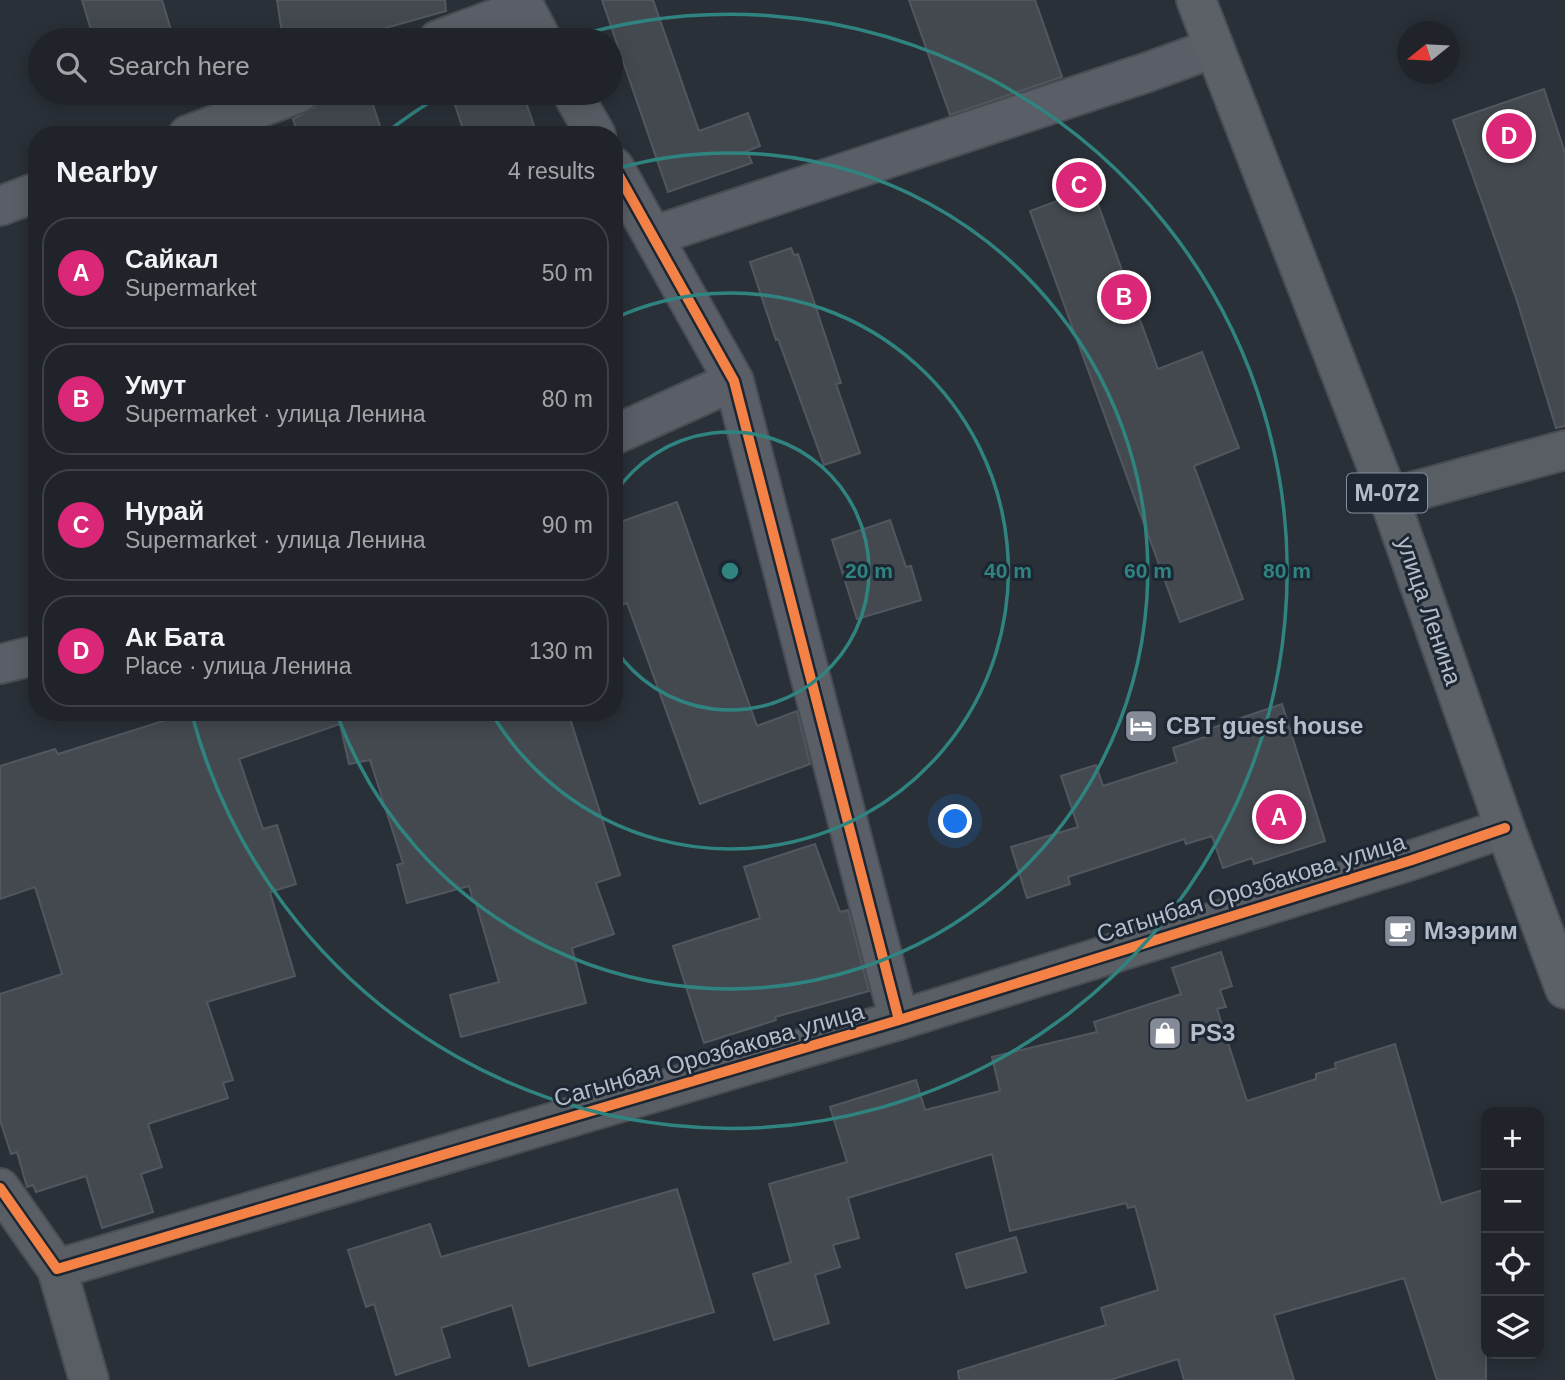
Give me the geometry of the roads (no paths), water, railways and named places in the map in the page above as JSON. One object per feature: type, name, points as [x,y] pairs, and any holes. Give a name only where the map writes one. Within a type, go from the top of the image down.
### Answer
[{"type":"main road","name":"улица Ленина","points":[[1196,0],[1389,498],[1505,828],[1565,989]]},
{"type":"street","points":[[484,28],[529,16]]},
{"type":"street","points":[[653,236],[1214,48]]},
{"type":"street","points":[[212,126],[267,105]]},
{"type":"street","points":[[579,105],[591,126]]},
{"type":"street","points":[[623,183],[734,381],[899,1020]]},
{"type":"street","points":[[0,206],[28,195]]},
{"type":"street","points":[[623,431],[734,381]]},
{"type":"street","points":[[1389,498],[1565,450]]},
{"type":"street","points":[[0,664],[28,657]]},
{"type":"street","name":"Сагынбая Орозбакова улица","points":[[57,1269],[899,1020],[1412,860],[1505,828]]},
{"type":"street","points":[[0,1188],[57,1269],[89,1380]]},
{"type":"place","name":"Ак Бата","points":[[1509,136]]},
{"type":"place","name":"Нурай","points":[[1079,185]]},
{"type":"place","name":"Умут","points":[[1124,297]]},
{"type":"place","name":"CBT guest house","points":[[1141,726]]},
{"type":"place","name":"Сайкал","points":[[1279,817]]},
{"type":"place","name":"Мээрим","points":[[1400,931]]},
{"type":"place","name":"PS3","points":[[1165,1033]]}]
